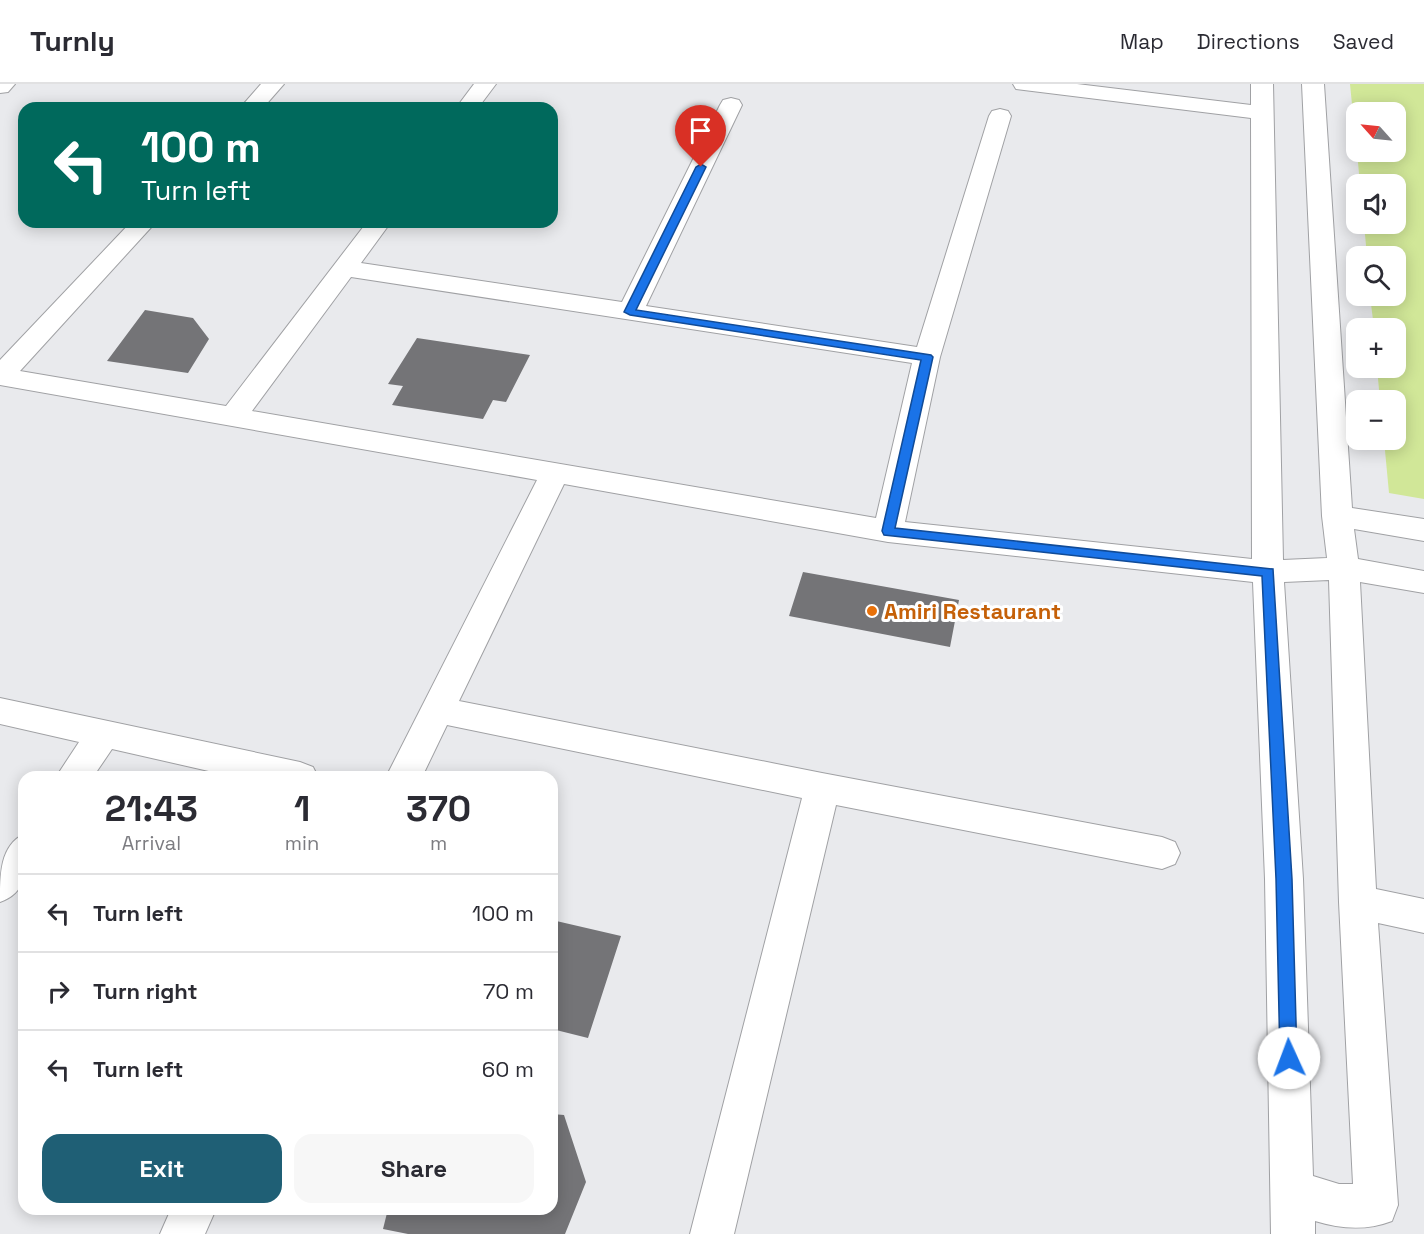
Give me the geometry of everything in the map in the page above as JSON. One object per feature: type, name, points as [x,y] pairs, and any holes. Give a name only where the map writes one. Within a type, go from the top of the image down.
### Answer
[{"type":"street","points":[[0,87],[4,84]]},
{"type":"street","points":[[256,102],[273,84]]},
{"type":"street","points":[[472,102],[485,84]]},
{"type":"street","points":[[1023,84],[1262,98],[1268,572],[1284,879],[1293,1234]]},
{"type":"street","points":[[1292,1192],[1339,1206],[1376,1204],[1358,902],[1344,568],[1337,516],[1313,84]]},
{"type":"street","points":[[630,312],[731,105]]},
{"type":"street","points":[[888,531],[927,357],[1000,116]]},
{"type":"street","points":[[138,228],[0,376],[888,531],[1268,572],[1344,568],[1424,582]]},
{"type":"street","points":[[233,417],[375,228]]},
{"type":"street","points":[[344,268],[927,357]]},
{"type":"street","points":[[407,771],[555,473]]},
{"type":"street","points":[[1337,516],[1424,530]]},
{"type":"street","points":[[437,710],[822,788],[1161,853]]},
{"type":"street","points":[[0,711],[273,771]]},
{"type":"street","points":[[78,771],[103,734]]},
{"type":"street","points":[[711,1234],[822,788]]},
{"type":"street","points":[[0,886],[18,859]]},
{"type":"street","points":[[1358,902],[1424,916]]},
{"type":"street","points":[[182,1234],[192,1215]]},
{"type":"green space","points":[[1350,84],[1424,84],[1424,499],[1389,493],[1385,450],[1406,450],[1406,390],[1379,390],[1378,378],[1406,378],[1406,318],[1373,318],[1371,306],[1406,306],[1406,246],[1366,246],[1365,234],[1406,234],[1406,174],[1359,174],[1358,162],[1406,162],[1406,102],[1352,102]]},
{"type":"building","points":[[145,310],[193,318],[209,339],[188,373],[107,361]]},
{"type":"building","points":[[417,338],[530,355],[506,402],[493,400],[483,419],[392,405],[403,386],[388,384]]},
{"type":"building","points":[[803,572],[959,600],[950,647],[789,616]]},
{"type":"building","points":[[558,921],[621,936],[588,1038],[558,1030]]},
{"type":"building","points":[[558,1114],[564,1115],[586,1182],[565,1234],[408,1234],[383,1229],[386,1215],[558,1215]]},
{"type":"place","name":"Amiri Restaurant","points":[[872,611]]},
{"type":"route","points":[[701,167],[630,312],[927,357],[888,531],[1268,572],[1284,879],[1289,1058]]}]
